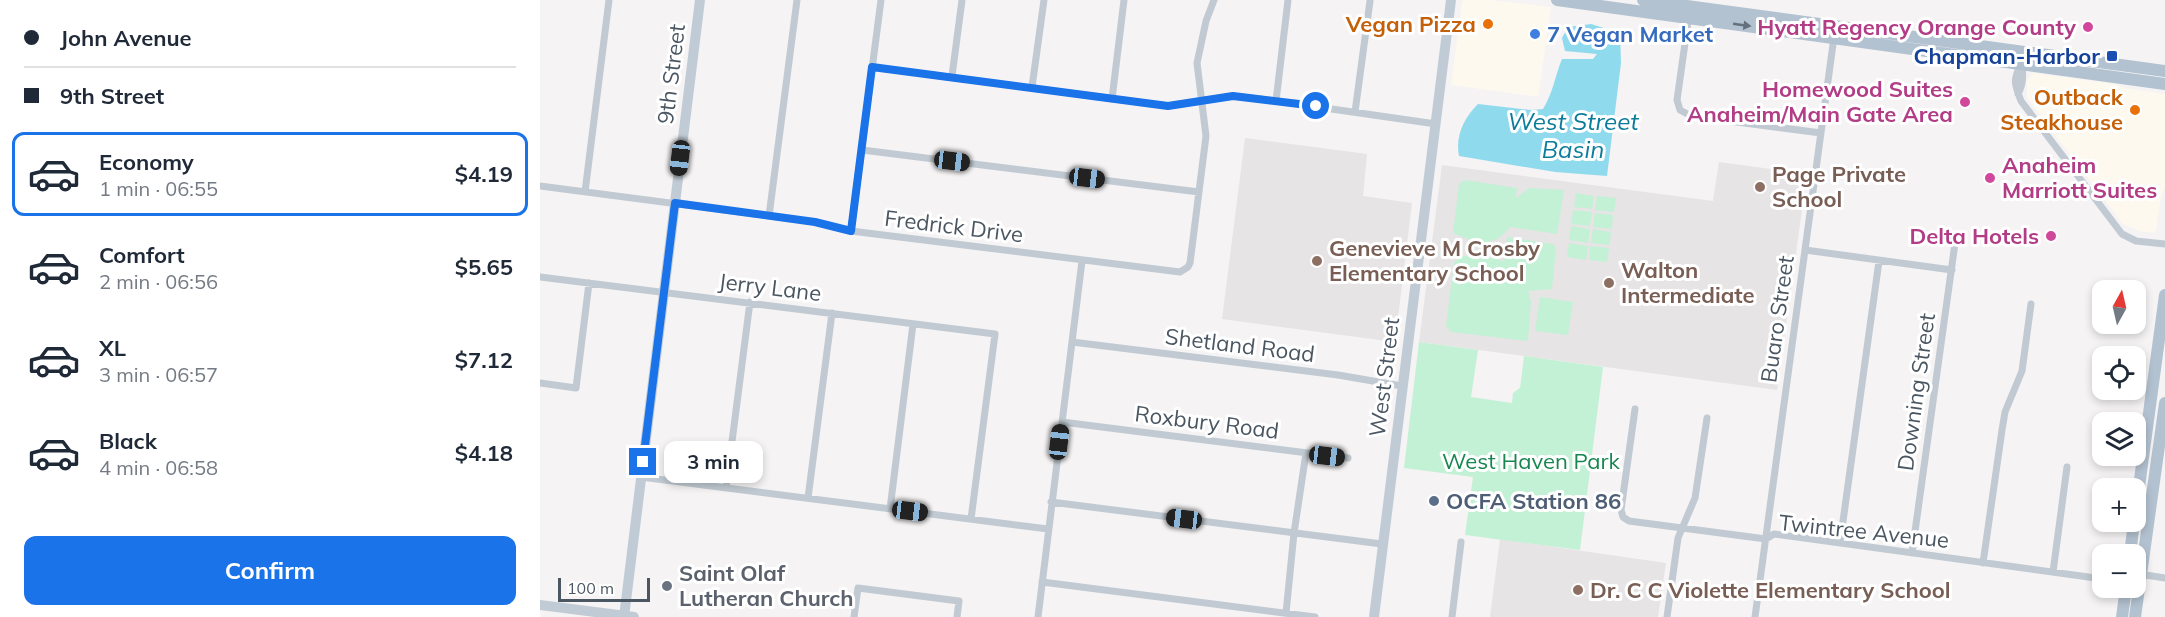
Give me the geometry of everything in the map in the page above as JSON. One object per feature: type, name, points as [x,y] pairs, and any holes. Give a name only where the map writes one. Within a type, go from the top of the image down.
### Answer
[{"type":"main road","points":[[1557,0],[1690,12],[2022,57],[2165,71]]},
{"type":"main road","points":[[1643,0],[1690,12]]},
{"type":"main road","points":[[2022,57],[2165,84]]},
{"type":"main road","points":[[2160,435],[2146,432],[2165,295]]},
{"type":"main road","points":[[2143,544],[2165,403]]},
{"type":"main road","points":[[2122,617],[2125,598]]},
{"type":"main road","points":[[2135,617],[2136,598]]},
{"type":"street","points":[[585,192],[609,0]]},
{"type":"street","name":"9th Street","points":[[628,617],[641,477],[700,0]]},
{"type":"street","points":[[770,216],[797,0]]},
{"type":"street","points":[[851,231],[881,0]]},
{"type":"street","points":[[952,76],[962,0]]},
{"type":"street","points":[[1032,87],[1044,0]]},
{"type":"street","points":[[1112,99],[1124,0]]},
{"type":"street","points":[[862,150],[1199,192],[1206,136],[1197,63],[1206,21],[1214,0]]},
{"type":"street","points":[[1276,100],[1288,0]]},
{"type":"street","name":"West Street","points":[[1374,617],[1451,0]]},
{"type":"street","points":[[1355,111],[1370,1]]},
{"type":"street","points":[[1690,12],[1677,100],[1683,112],[1691,116],[1821,133]]},
{"type":"street","name":"Buaro Street","points":[[1755,617],[1834,32]]},
{"type":"street","points":[[2022,57],[2022,87],[2018,94],[2122,234],[2136,241],[2165,244]]},
{"type":"street","points":[[872,67],[1168,106],[1233,96],[1436,123]]},
{"type":"street","name":"Fredrick Drive","points":[[540,186],[815,222],[851,231],[1176,273],[1185,270],[1190,263],[1199,192]]},
{"type":"street","name":"Downing Street","points":[[1912,553],[1956,236]]},
{"type":"street","points":[[1805,250],[1952,270]]},
{"type":"street","points":[[1038,617],[1082,261]]},
{"type":"street","points":[[1840,543],[1879,261]]},
{"type":"street","name":"Jerry Lane","points":[[540,277],[995,334],[971,519]]},
{"type":"street","points":[[540,383],[576,388],[589,283]]},
{"type":"street","points":[[726,488],[750,303]]},
{"type":"street","points":[[1983,563],[2002,430],[2006,412],[2022,371],[2031,304]]},
{"type":"street","points":[[808,498],[831,313]]},
{"type":"street","points":[[890,509],[913,324]]},
{"type":"street","name":"Shetland Road","points":[[1072,342],[1338,375],[1402,386]]},
{"type":"street","name":"Twintree Avenue","points":[[1635,409],[1621,510],[1623,517],[1629,521],[1766,539],[1774,534],[2092,577]]},
{"type":"street","points":[[1667,617],[1678,538],[1695,498],[1707,418]]},
{"type":"street","name":"Roxbury Road","points":[[1062,422],[1348,458]]},
{"type":"street","points":[[1286,613],[1294,533],[1306,453]]},
{"type":"street","points":[[2053,572],[2067,467]]},
{"type":"street","points":[[641,477],[1048,529]]},
{"type":"street","points":[[1051,502],[1382,544]]},
{"type":"street","points":[[1452,617],[1461,542]]},
{"type":"street","points":[[2146,579],[2165,578]]},
{"type":"street","points":[[1042,582],[1315,617]]},
{"type":"street","points":[[854,617],[858,588],[959,601],[957,617]]},
{"type":"street","points":[[540,605],[628,617]]},
{"type":"shaded area","points":[[1464,0],[1491,0],[1551,7],[1538,97],[1451,85]]},
{"type":"shaded area","points":[[2033,73],[2115,84],[2125,88],[2165,94],[2165,187],[2154,233],[2139,231],[2123,224],[2027,98],[2027,81]]},
{"type":"shaded area","name":"Genevieve M Crosby Elementary School","points":[[1245,138],[1367,154],[1363,196],[1412,203],[1395,342],[1222,319]]},
{"type":"shaded area","name":"Walton Intermediate","points":[[1719,162],[1807,174],[1777,390],[1419,342],[1442,165],[1713,201]]},
{"type":"shaded area","name":"Dr. C C Violette Elementary School","points":[[1500,539],[1666,563],[1658,617],[1490,617]]},
{"type":"green space","points":[[1465,180],[1517,188],[1516,198],[1529,188],[1564,190],[1557,234],[1510,227],[1497,239],[1484,242],[1453,233],[1459,184]]},
{"type":"green space","points":[[1576,193],[1594,196],[1592,209],[1574,207]]},
{"type":"green space","points":[[1597,196],[1616,198],[1614,212],[1595,210]]},
{"type":"green space","points":[[1573,210],[1592,212],[1590,226],[1571,224]]},
{"type":"green space","points":[[1595,213],[1613,215],[1612,229],[1593,227]]},
{"type":"green space","points":[[1571,226],[1590,229],[1588,243],[1569,240]]},
{"type":"green space","points":[[1593,229],[1611,232],[1609,245],[1591,243]]},
{"type":"green space","points":[[1507,237],[1553,244],[1556,248],[1552,289],[1528,291],[1531,302],[1528,341],[1451,332],[1446,326],[1454,262],[1463,256],[1497,258],[1504,262]]},
{"type":"green space","points":[[1569,243],[1588,246],[1586,260],[1567,257]]},
{"type":"green space","points":[[1590,246],[1609,248],[1607,262],[1589,260]]},
{"type":"green space","points":[[1540,297],[1573,302],[1568,335],[1535,331]]},
{"type":"green space","name":"West Haven Park","points":[[1419,342],[1478,350],[1471,397],[1512,403],[1513,393],[1520,388],[1524,356],[1603,367],[1580,550],[1465,535],[1473,477],[1404,468]]},
{"type":"water","name":"West Street Basin","points":[[1591,24],[1620,33],[1621,63],[1607,176],[1555,172],[1459,156],[1458,141],[1462,128],[1478,104],[1531,110],[1543,109],[1552,91],[1562,59],[1593,59],[1597,54],[1565,51],[1562,38],[1568,27]]},
{"type":"place","name":"Vegan Pizza","points":[[1488,24]]},
{"type":"place","name":"Hyatt Regency Orange County","points":[[2088,27]]},
{"type":"place","name":"7 Vegan Market","points":[[1535,34]]},
{"type":"place","name":"Chapman-Harbor","points":[[2112,56]]},
{"type":"place","name":"Homewood Suites Anaheim/Main Gate Area","points":[[1965,102]]},
{"type":"place","name":"Outback Steakhouse","points":[[2135,110]]},
{"type":"place","name":"Anaheim Marriott Suites","points":[[1990,178]]},
{"type":"place","name":"Page Private School","points":[[1760,187]]},
{"type":"place","name":"Delta Hotels","points":[[2051,236]]},
{"type":"place","name":"Genevieve M Crosby Elementary School","points":[[1317,261]]},
{"type":"place","name":"Walton Intermediate","points":[[1609,283]]},
{"type":"place","name":"OCFA Station 86","points":[[1434,501]]},
{"type":"place","name":"Saint Olaf Lutheran Church","points":[[667,586]]},
{"type":"place","name":"Dr. C C Violette Elementary School","points":[[1578,590]]},
{"type":"route","points":[[643,462],[675,203],[815,222],[851,231],[872,67],[1168,106],[1233,96],[1316,106]]}]
